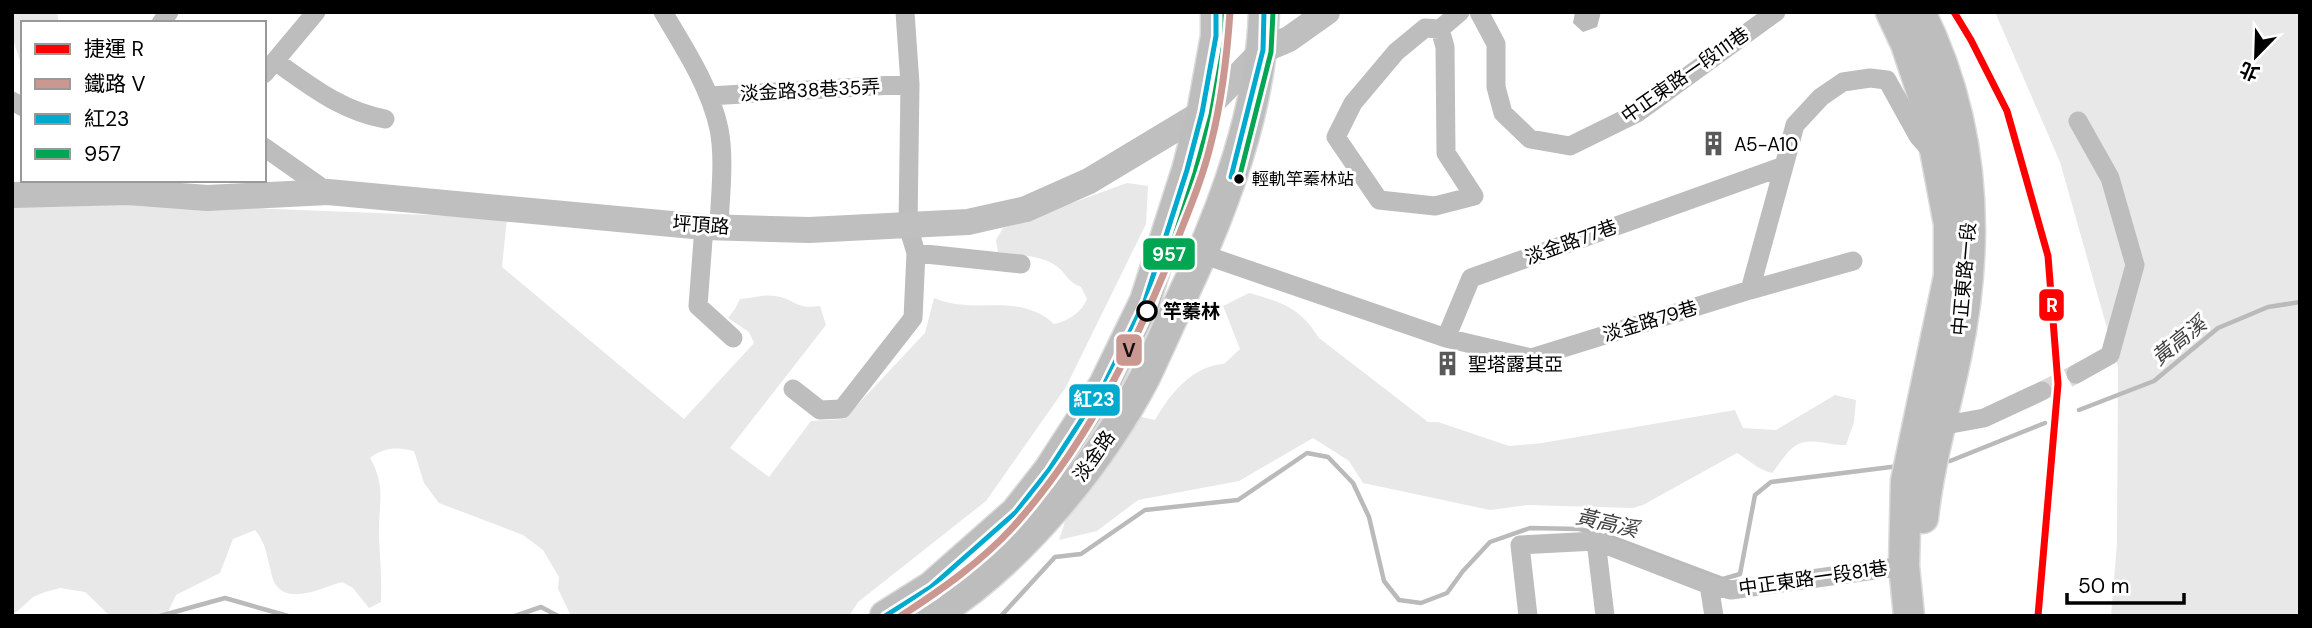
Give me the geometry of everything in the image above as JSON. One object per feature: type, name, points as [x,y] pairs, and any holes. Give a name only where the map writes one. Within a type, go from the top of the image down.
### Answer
[{"type":"main road","name":"淡金路","points":[[885,616],[931,587],[1016,512],[1049,470],[1104,384],[1145,301],[1187,170],[1202,113],[1216,36],[1216,12]]},
{"type":"main road","name":"淡金路","points":[[933,616],[1002,565],[1075,484],[1144,378],[1202,254],[1236,164],[1263,50],[1264,12]]},
{"type":"main road","name":"中正東路一段","points":[[1891,12],[1906,44],[1923,94],[1938,158],[1949,225],[1949,276],[1930,419]]},
{"type":"main road","name":"中正東路一段","points":[[1920,12],[1931,34],[1950,90],[1966,160],[1972,225],[1967,290],[1959,342],[1930,419]]},
{"type":"main road","points":[[1909,616],[1904,566],[1930,419]]},
{"type":"main road","points":[[1917,482],[1927,616]]},
{"type":"street","points":[[316,12],[270,68],[329,100],[362,114],[385,119]]},
{"type":"street","points":[[663,12],[709,96],[719,132],[721,163],[698,306],[733,338]]},
{"type":"street","points":[[793,389],[820,410],[842,408],[913,318],[916,253],[908,226],[910,84],[905,12]]},
{"type":"street","name":"坪頂路","points":[[12,195],[122,186],[207,198],[328,192],[711,227],[809,230],[968,222],[1026,209],[1089,181],[1202,113],[1263,50],[1289,39],[1327,12]]},
{"type":"street","points":[[1440,29],[1445,47],[1446,153],[1474,196],[1435,206],[1379,200],[1336,137],[1353,103],[1396,52],[1425,28],[1440,29],[1461,12]]},
{"type":"street","name":"中正東路一段111巷","points":[[1479,12],[1496,44],[1496,87],[1503,113],[1530,139],[1570,146],[1637,113],[1776,12]]},
{"type":"street","points":[[1750,290],[1796,125],[1821,97],[1843,82],[1870,78],[1887,80],[1919,136],[1938,158]]},
{"type":"street","name":"淡金路38巷35弄","points":[[709,96],[910,84]]},
{"type":"street","points":[[2076,374],[2110,355],[2135,265],[2110,178],[2078,121]]},
{"type":"street","points":[[266,148],[328,192]]},
{"type":"street","name":"淡金路77巷","points":[[1446,338],[1471,278],[1784,166]]},
{"type":"street","points":[[1162,243],[1202,254],[1446,338]]},
{"type":"street","points":[[916,253],[1021,264]]},
{"type":"street","name":"淡金路79巷","points":[[1446,338],[1531,358],[1853,261]]},
{"type":"street","points":[[1930,419],[1984,418],[2042,391]]},
{"type":"street","points":[[1595,541],[1605,616]]},
{"type":"street","name":"中正東路一段81巷","points":[[1528,616],[1520,545],[1595,541],[1709,585],[1731,590],[1904,566]]},
{"type":"street","points":[[1709,585],[1714,616]]},
{"type":"shaded area","points":[[12,12],[57,12],[59,21],[21,21],[21,64],[12,36]]},
{"type":"shaded area","points":[[1575,12],[1601,12],[1597,27],[1583,32],[1573,23]]},
{"type":"shaded area","points":[[1995,12],[2300,12],[2300,616],[2111,616],[2117,543],[2118,367],[2060,162]]},
{"type":"shaded area","points":[[1127,183],[1148,186],[1146,224],[1066,387],[986,501],[858,602],[849,616],[571,616],[558,589],[559,577],[543,550],[523,535],[439,503],[424,483],[414,451],[397,449],[386,450],[370,458],[380,488],[381,602],[369,608],[353,588],[342,582],[308,593],[290,594],[282,591],[276,585],[261,538],[255,530],[233,539],[220,573],[176,595],[166,616],[110,616],[85,592],[60,588],[33,597],[12,616],[12,199],[507,218],[502,267],[684,419],[754,343],[749,332],[728,318],[740,299],[771,296],[800,305],[820,306],[826,325],[730,448],[769,477],[811,421],[844,419],[925,333],[934,298],[966,305],[1026,309],[1040,314],[1054,324],[1078,312],[1087,299],[1081,287],[1049,262],[1035,257],[998,252],[996,240],[1003,228]]},
{"type":"shaded area","points":[[1249,293],[1289,307],[1305,319],[1319,338],[1428,422],[1438,422],[1509,446],[1542,443],[1735,410],[1743,428],[1776,430],[1835,395],[1856,400],[1854,422],[1846,445],[1801,443],[1789,452],[1772,473],[1737,453],[1633,508],[1527,505],[1490,510],[1363,483],[1349,461],[1313,438],[1239,481],[1138,500],[1097,531],[1059,540],[1069,509],[1133,415],[1155,420],[1183,383],[1202,370],[1224,364],[1240,349],[1223,306]]},
{"type":"waterway","name":"黃高溪","points":[[2079,410],[2154,381],[2218,328],[2268,307],[2300,302]]},
{"type":"waterway","name":"黃高溪","points":[[1942,461],[1950,461],[2045,423]]},
{"type":"waterway","name":"黃高溪","points":[[1001,616],[1055,557],[1081,554],[1145,510],[1238,500],[1307,453],[1328,457],[1353,483],[1369,517],[1384,581],[1399,600],[1421,603],[1447,593],[1490,542],[1530,528],[1579,529],[1597,533]]},
{"type":"waterway","name":"黃高溪","points":[[1606,535],[1723,579],[1740,574],[1755,495],[1771,482],[1899,466]]},
{"type":"waterway","name":"黃高溪","points":[[160,616],[225,598],[288,616]]},
{"type":"waterway","name":"黃高溪","points":[[515,616],[541,607],[558,616]]},
{"type":"tunnel","points":[[2042,391],[2076,374]]},
{"type":"metro line","name":"R","points":[[1954,12],[2007,111],[2048,256],[2058,384],[2038,616]]},
{"type":"rail line","name":"V","points":[[901,616],[960,575],[1013,527],[1062,465],[1104,397],[1157,290],[1203,171],[1221,94],[1230,12]]},
{"type":"transit line","name":"紅23","points":[[885,616],[931,587],[1016,512],[1049,470],[1104,385],[1145,301],[1187,170],[1202,113],[1216,36],[1216,12]]},
{"type":"transit line","name":"957","points":[[902,616],[936,594],[1022,518],[1056,475],[1112,389],[1153,304],[1195,173],[1211,115],[1225,38],[1225,12]]},
{"type":"transit line","name":"紅23","points":[[1231,177],[1263,50],[1264,12]]},
{"type":"transit line","name":"957","points":[[1239,179],[1271,52],[1273,12]]},
{"type":"place","name":"A5-A10","points":[[1714,144]]},
{"type":"place","name":"輕軌竿蓁林站","points":[[1239,179]]},
{"type":"place","name":"竿蓁林","points":[[1147,311]]},
{"type":"place","name":"聖塔露其亞","points":[[1448,364]]}]
